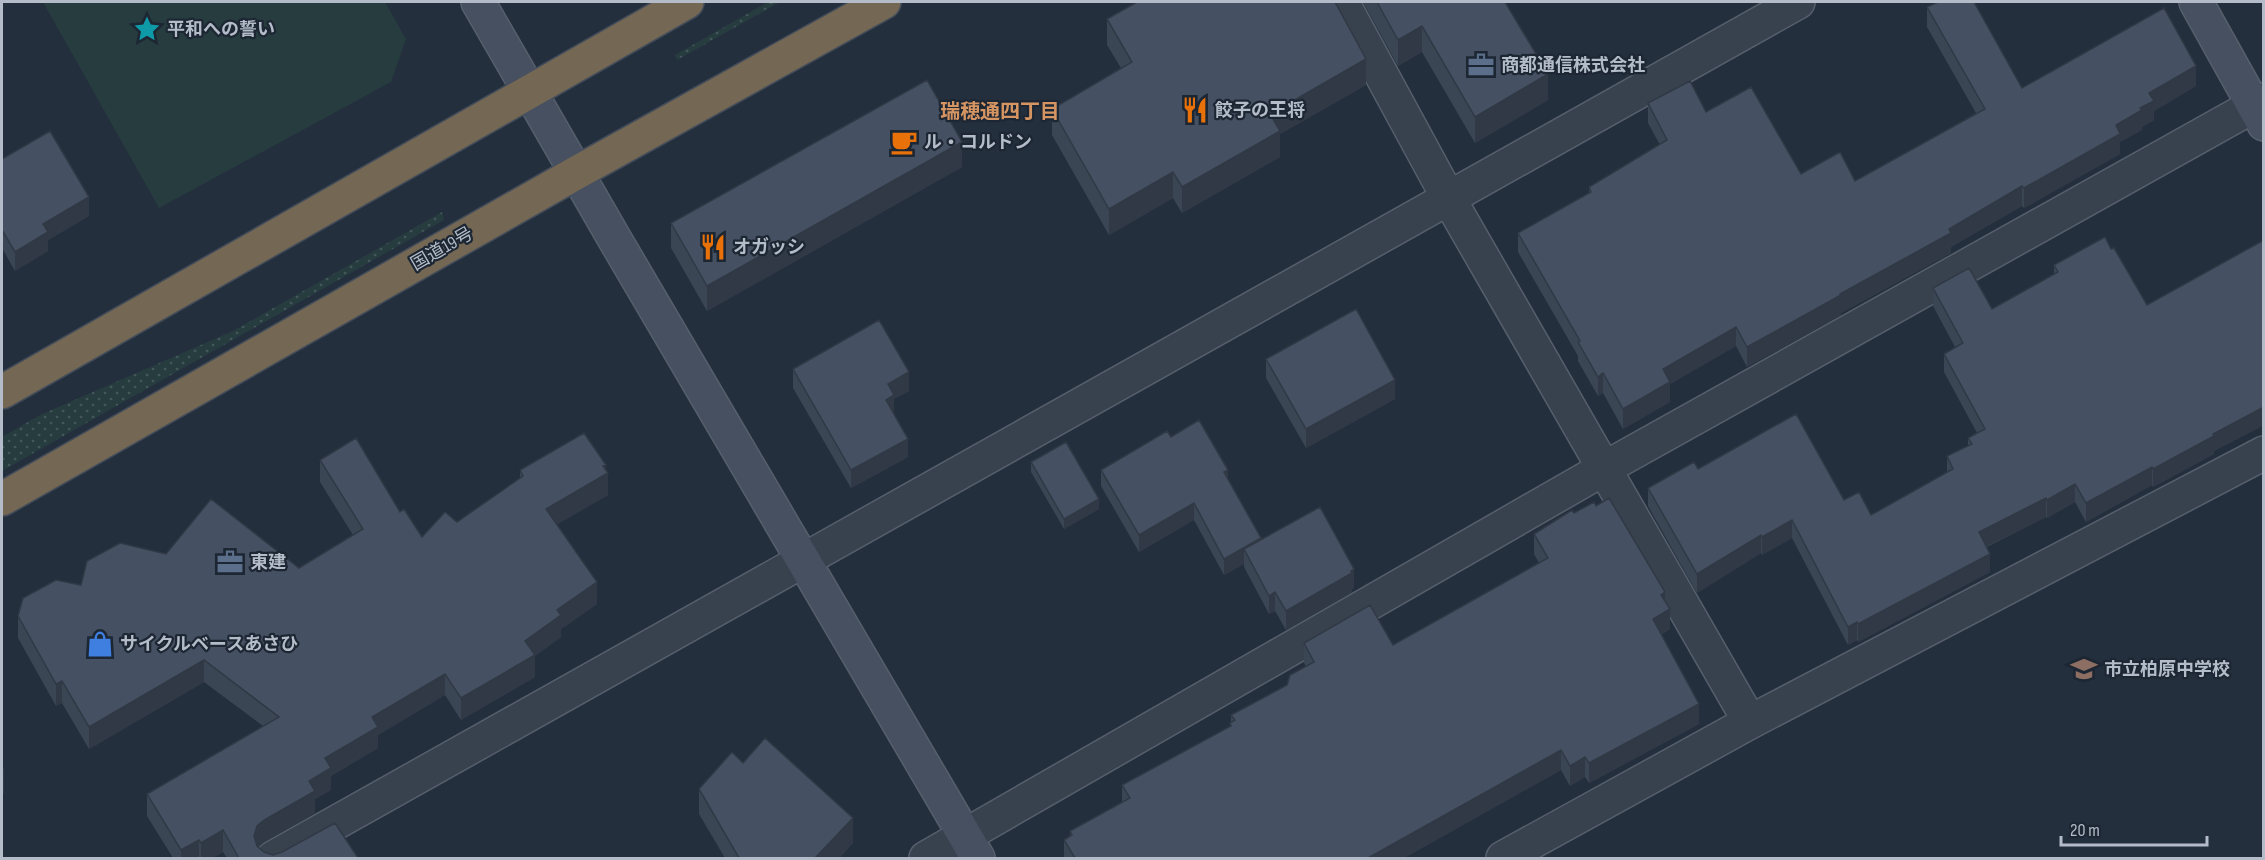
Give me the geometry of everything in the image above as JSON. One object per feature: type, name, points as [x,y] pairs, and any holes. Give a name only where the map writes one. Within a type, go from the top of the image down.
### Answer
[{"type":"highway","points":[[2,392],[687,2]]},
{"type":"highway","name":"国道19号","points":[[2,499],[576,172],[884,2]]},
{"type":"street","points":[[478,2],[972,848]]},
{"type":"street","points":[[1342,2],[1449,199],[1750,722]]},
{"type":"street","points":[[273,858],[1798,2]]},
{"type":"street","points":[[926,858],[972,848],[1605,468],[2260,110],[2196,2]]},
{"type":"street","points":[[1503,858],[1750,722],[2264,453]]},
{"type":"green space","points":[[43,2],[385,2],[406,39],[391,82],[159,208]]},
{"type":"green space","points":[[768,2],[780,2],[677,60],[675,55]]},
{"type":"green space","points":[[442,212],[444,220],[2,471],[2,437],[40,415],[233,331]]},
{"type":"building","points":[[1137,2],[1335,2],[1366,59],[1270,114],[1280,131],[1182,187],[1173,172],[1109,209],[1052,109],[1132,62],[1107,19]]},
{"type":"building","points":[[1377,2],[1505,2],[1548,74],[1475,117],[1422,26],[1398,40]]},
{"type":"building","points":[[1938,2],[1974,2],[2022,88],[2164,8],[2196,66],[2149,93],[2154,101],[2116,125],[2120,134],[2024,188],[2022,186],[1949,229],[1951,233],[1747,347],[1736,327],[1663,369],[1670,382],[1623,409],[1603,373],[1598,377],[1518,233],[1591,192],[1589,187],[1667,140],[1648,103],[1690,81],[1706,112],[1751,87],[1801,174],[1840,152],[1855,181],[1985,109],[1927,7]]},
{"type":"building","points":[[927,80],[962,142],[707,286],[671,223]]},
{"type":"building","points":[[50,131],[89,197],[43,224],[48,232],[15,252],[2,230],[2,159]]},
{"type":"building","points":[[2105,237],[2111,249],[2114,248],[2147,305],[2264,240],[2264,407],[2153,469],[2152,467],[2086,503],[2075,484],[1979,532],[1990,554],[1858,624],[1857,622],[1848,627],[1792,520],[1762,537],[1761,535],[1697,574],[1648,488],[1694,462],[1698,469],[1796,414],[1844,500],[1859,492],[1871,515],[1953,469],[1947,456],[1972,444],[1968,438],[1985,429],[1944,354],[1963,343],[1933,288],[1969,268],[1992,309],[2058,272],[2054,265]]},
{"type":"building","points":[[1356,309],[1395,380],[1306,429],[1266,359]]},
{"type":"building","points":[[879,320],[909,372],[888,384],[894,395],[886,400],[908,439],[851,470],[793,369]]},
{"type":"building","points":[[1199,420],[1228,470],[1224,472],[1261,538],[1224,559],[1194,503],[1139,535],[1101,470],[1167,431],[1171,437]]},
{"type":"building","points":[[584,433],[606,465],[603,466],[608,473],[546,509],[597,582],[557,610],[561,615],[525,641],[535,655],[461,698],[445,674],[372,717],[378,727],[325,758],[331,768],[309,781],[315,791],[264,820],[257,826],[254,836],[257,846],[273,855],[335,823],[358,858],[239,858],[223,830],[201,843],[199,840],[181,850],[147,794],[279,717],[204,660],[89,727],[62,681],[56,684],[18,616],[23,598],[56,580],[81,585],[87,561],[120,543],[166,554],[211,499],[299,568],[363,529],[320,460],[356,438],[400,512],[404,509],[422,537],[445,512],[457,522],[523,476],[520,470]]},
{"type":"building","points":[[1066,442],[1099,499],[1064,519],[1031,462]]},
{"type":"building","points":[[1609,498],[1665,592],[1661,595],[1670,609],[1653,619],[1699,704],[1589,763],[1585,757],[1570,766],[1561,750],[1368,858],[1075,858],[1064,840],[1072,835],[1070,831],[1130,798],[1122,785],[1231,726],[1230,723],[1235,720],[1231,715],[1287,685],[1290,675],[1314,662],[1304,643],[1370,605],[1393,645],[1548,558],[1534,534],[1572,510],[1574,513],[1594,502],[1596,506]]},
{"type":"building","points":[[1320,507],[1354,569],[1352,573],[1286,611],[1275,592],[1269,596],[1244,549]]},
{"type":"building","points":[[765,738],[853,818],[815,858],[739,858],[699,789],[732,752],[743,763]]},
{"type":"place","name":"平和への誓い","points":[[147,29]]},
{"type":"place","name":"商都通信株式会社","points":[[1481,65]]},
{"type":"place","name":"餃子の王将","points":[[1195,110]]},
{"type":"place","name":"ル・コルドン","points":[[904,142]]},
{"type":"place","name":"オガッシ","points":[[713,247]]},
{"type":"place","name":"東建","points":[[230,562]]},
{"type":"place","name":"サイクルベースあさひ","points":[[100,644]]},
{"type":"place","name":"市立柏原中学校","points":[[2084,669]]},
{"type":"district","name":"瑞穂通四丁目","points":[[1000,112]]}]
